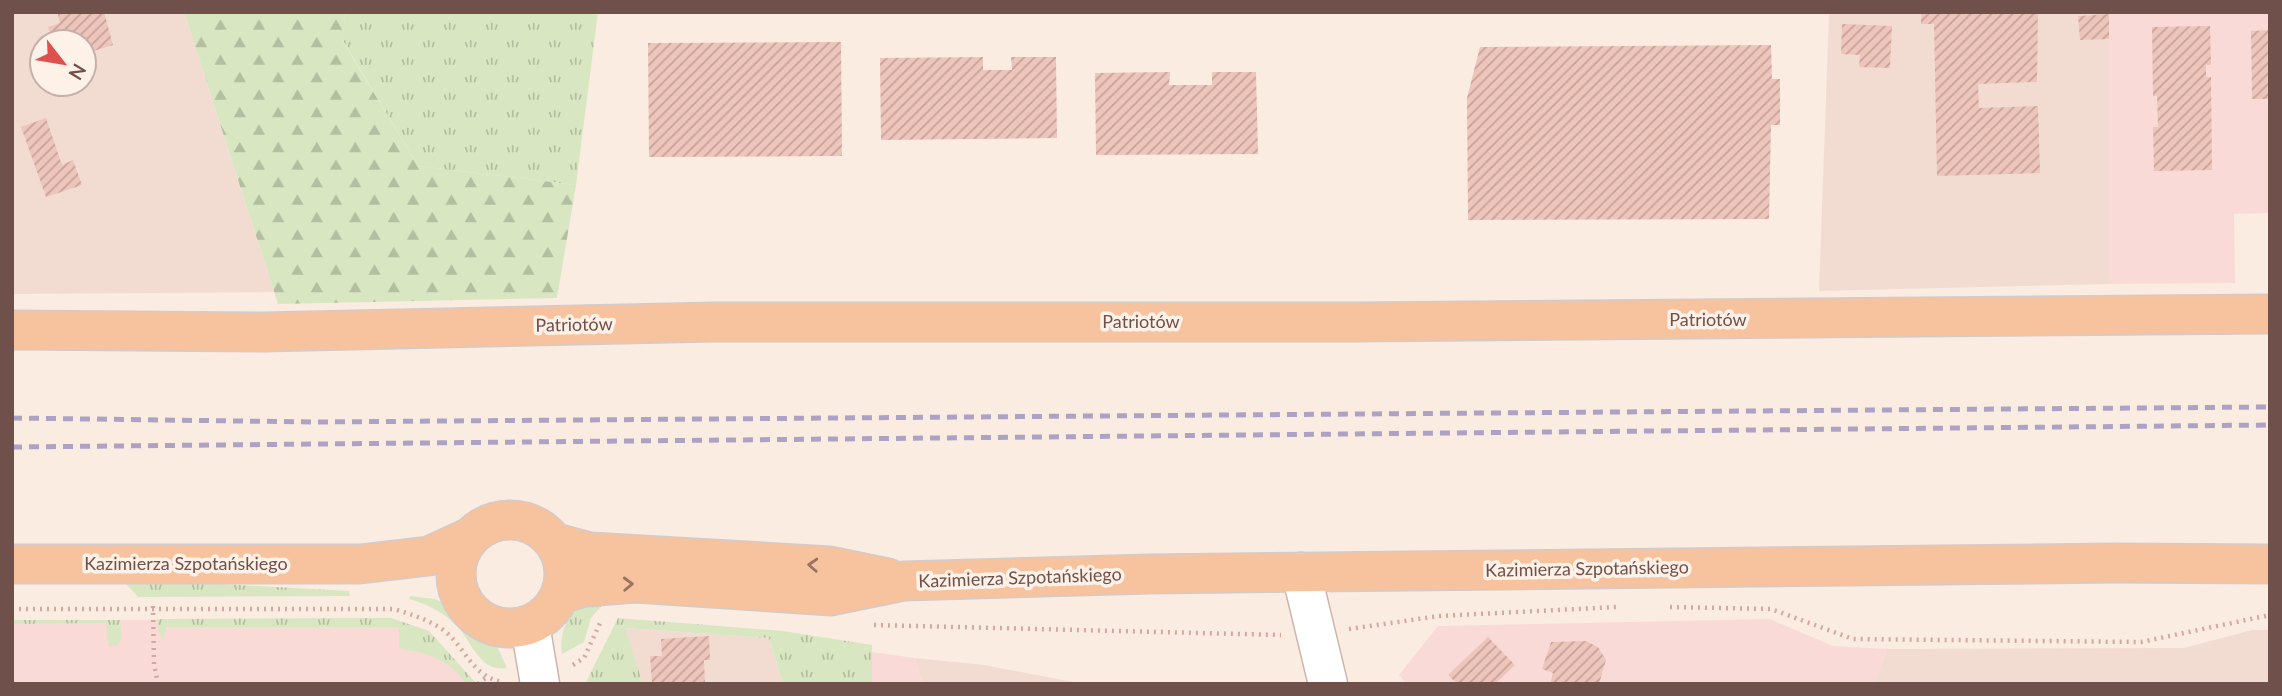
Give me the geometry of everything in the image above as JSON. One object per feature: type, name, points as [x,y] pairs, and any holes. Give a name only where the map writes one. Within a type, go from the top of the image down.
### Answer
[{"type":"main road","name":"Patriotów","points":[[12,330],[264,332],[715,322],[1372,322],[2270,314]]},
{"type":"main road","points":[[523,520],[541,528],[556,543],[564,559],[565,583],[549,613],[530,625],[507,629],[487,624],[471,612],[459,595],[455,575],[459,555],[468,538],[494,522],[523,520]]},
{"type":"main road","name":"Kazimierza Szpotańskiego","points":[[12,564],[360,564],[429,556],[468,538]]},
{"type":"main road","name":"Kazimierza Szpotańskiego","points":[[556,543],[590,552],[830,566],[904,581]]},
{"type":"main road","name":"Kazimierza Szpotańskiego","points":[[561,594],[584,587],[635,583],[831,596],[904,581],[1301,572],[2115,563],[2270,564]]},
{"type":"main road","name":"Kazimierza Szpotańskiego","points":[[360,564],[429,582],[459,595]]},
{"type":"street","points":[[1301,572],[1328,684]]},
{"type":"street","points":[[530,625],[539,680]]},
{"type":"path","points":[[153,606],[154,664],[158,684]]},
{"type":"path","points":[[12,609],[153,606],[394,609],[426,619],[447,633],[470,664],[488,676],[514,684],[539,680],[584,658],[603,618]]},
{"type":"path","points":[[1657,606],[1771,609],[1853,639],[2141,642],[2270,615]]},
{"type":"path","points":[[872,625],[1315,634],[1439,616],[1630,607]]},
{"type":"path","points":[[478,684],[488,676]]},
{"type":"shaded area","points":[[12,12],[184,12],[274,292],[12,294]]},
{"type":"shaded area","points":[[1829,12],[2109,12],[2109,284],[1819,291]]},
{"type":"shaded area","points":[[2109,12],[2270,12],[2270,213],[2234,214],[2235,283],[2109,284]]},
{"type":"shaded area","points":[[391,618],[429,631],[476,684],[12,684],[12,621]]},
{"type":"shaded area","points":[[1770,619],[1833,646],[1887,649],[1874,684],[1407,684],[1399,675],[1438,626]]},
{"type":"shaded area","points":[[624,628],[769,638],[783,684],[643,684]]},
{"type":"shaded area","points":[[2252,630],[2270,630],[2270,684],[1874,684],[1887,649],[2184,648]]},
{"type":"shaded area","points":[[871,652],[915,658],[922,684],[832,684]]},
{"type":"shaded area","points":[[915,658],[984,665],[1084,684],[922,684]]},
{"type":"green space","points":[[184,12],[346,12],[342,40],[418,166],[576,185],[557,298],[278,304]]},
{"type":"green space","points":[[346,12],[598,12],[576,185],[418,166],[342,39]]},
{"type":"green space","points":[[128,579],[349,591],[350,596],[138,597],[126,584]]},
{"type":"green space","points":[[410,596],[435,599],[447,605],[471,628],[497,646],[507,668],[490,666],[478,655],[453,622],[435,610],[409,599]]},
{"type":"green space","points":[[585,601],[605,602],[591,618],[584,642],[562,654],[562,638],[566,624],[573,612]]},
{"type":"green space","points":[[391,618],[429,631],[475,682],[466,684],[453,669],[437,659],[419,652],[399,649],[399,627],[166,627],[164,640],[159,634],[157,619]]},
{"type":"green space","points":[[618,618],[783,631],[872,645],[872,684],[783,684],[769,638],[625,628],[643,684],[585,684]]},
{"type":"green space","points":[[12,620],[120,620],[122,638],[117,645],[109,647],[106,623],[12,624]]},
{"type":"building","points":[[57,12],[104,12],[113,45],[98,50],[98,28],[48,28],[60,23]]},
{"type":"building","points":[[1921,12],[2038,12],[2037,82],[1978,84],[1979,108],[2038,106],[2040,173],[1937,176],[1934,24],[1921,24]]},
{"type":"building","points":[[2109,14],[2109,39],[2080,40],[2078,16]]},
{"type":"building","points":[[1842,24],[1892,26],[1890,68],[1859,67],[1860,55],[1841,54]]},
{"type":"building","points":[[2210,26],[2211,65],[2206,65],[2206,77],[2211,77],[2212,170],[2154,171],[2153,127],[2158,127],[2157,96],[2153,96],[2152,27]]},
{"type":"building","points":[[2270,30],[2270,99],[2252,99],[2251,31]]},
{"type":"building","points":[[841,42],[842,156],[649,157],[648,43]]},
{"type":"building","points":[[1771,45],[1772,79],[1780,79],[1780,125],[1771,125],[1769,219],[1468,220],[1467,98],[1480,47]]},
{"type":"building","points":[[983,57],[983,70],[1012,70],[1011,57],[1056,57],[1057,138],[881,140],[880,58]]},
{"type":"building","points":[[1170,72],[1169,85],[1212,85],[1212,72],[1256,72],[1258,154],[1096,155],[1095,73]]},
{"type":"building","points":[[46,118],[62,165],[73,160],[82,185],[46,197],[21,127]]},
{"type":"building","points":[[709,636],[710,660],[704,660],[705,684],[652,684],[650,656],[662,656],[661,639]]},
{"type":"building","points":[[1488,637],[1515,665],[1495,684],[1457,684],[1448,675]]},
{"type":"building","points":[[1586,641],[1598,647],[1606,660],[1599,684],[1550,684],[1553,673],[1542,669],[1551,642]]},
{"type":"railway","points":[[12,418],[315,422],[2270,407]]},
{"type":"railway","points":[[12,447],[2270,425]]}]
